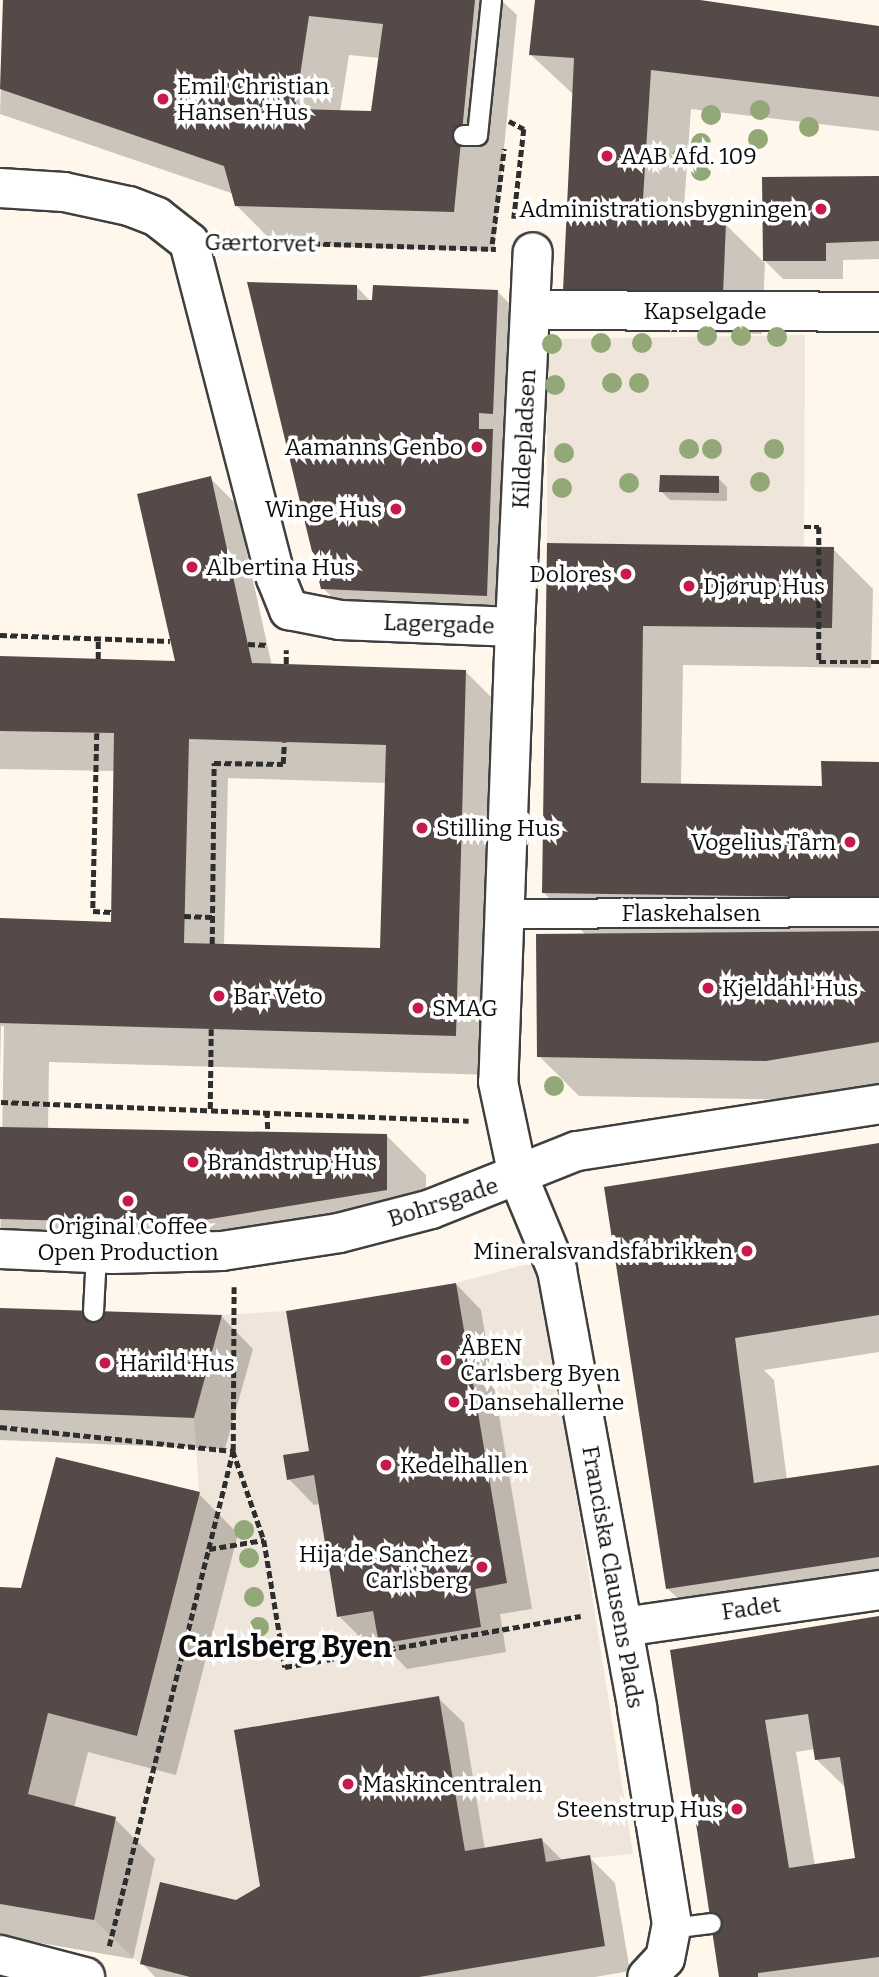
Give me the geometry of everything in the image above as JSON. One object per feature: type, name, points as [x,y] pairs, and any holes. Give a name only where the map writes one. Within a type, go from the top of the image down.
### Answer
[{"type":"street","name":"Gærtorvet","points":[[0,188],[64,192],[120,204],[157,218],[189,242]]},
{"type":"street","name":"Kildepladsen","points":[[515,627],[530,310],[523,236]]},
{"type":"street","name":"Lagergade","points":[[189,242],[276,578],[289,610],[340,620],[515,627],[498,1082],[507,1123]]},
{"type":"street","name":"Kapselgade","points":[[530,310],[879,312]]},
{"type":"street","name":"Flaskehalsen","points":[[504,914],[879,912]]},
{"type":"street","name":"Bohrsgade","points":[[0,1249],[96,1254],[234,1249],[339,1233],[431,1209],[577,1151],[879,1104]]},
{"type":"street","name":"Franciska Clausens Plads","points":[[507,1123],[518,1176],[557,1270],[621,1618],[671,1928],[665,1958],[647,1977]]},
{"type":"street","name":"Fadet","points":[[621,1618],[879,1590]]},
{"type":"street","points":[[0,1955],[96,1964]]},
{"type":"lane","points":[[463,135],[477,135],[491,0]]},
{"type":"lane","points":[[93,1311],[96,1254]]},
{"type":"lane","points":[[671,1928],[711,1923]]},
{"type":"path","points":[[523,236],[524,129]]},
{"type":"path","points":[[492,248],[502,166]]},
{"type":"path","name":"Gærtorvet","points":[[189,242],[492,248],[523,236]]},
{"type":"path","points":[[804,527],[819,527],[819,662],[879,662]]},
{"type":"path","points":[[0,635],[170,641]]},
{"type":"path","points":[[98,638],[98,659]]},
{"type":"path","points":[[286,646],[286,664]]},
{"type":"path","points":[[96,733],[93,911],[111,912]]},
{"type":"path","points":[[212,944],[214,763],[283,764],[284,742]]},
{"type":"path","points":[[184,916],[212,917]]},
{"type":"path","points":[[210,1109],[211,1029]]},
{"type":"path","points":[[1,1102],[507,1123]]},
{"type":"path","points":[[267,1111],[268,1132]]},
{"type":"path","points":[[96,1964],[233,1451],[234,1249]]},
{"type":"path","points":[[0,1427],[233,1451]]},
{"type":"path","points":[[233,1451],[264,1540],[285,1667],[621,1618]]},
{"type":"path","points":[[209,1549],[264,1540]]},
{"type":"shaded area","points":[[805,335],[804,547],[547,543],[547,339]]},
{"type":"shaded area","points":[[539,1261],[633,1854],[546,1862],[542,1838],[465,1851],[439,1696],[235,1730],[260,1886],[236,1900],[160,1882],[140,1964],[94,1920],[28,1794],[48,1713],[137,1736],[199,1492],[194,1418],[222,1315],[286,1311],[309,1451],[283,1455],[287,1480],[314,1476],[337,1617],[373,1611],[379,1644],[481,1627],[475,1589],[507,1583],[456,1283]]},
{"type":"building","name":"Emil Christian Hansen Hus","points":[[3,0],[475,0],[454,212],[235,206],[224,166],[0,89]],"holes":[[[309,16],[383,24],[371,111],[295,109]]]},
{"type":"building","name":"AAB Afd. 109","points":[[535,0],[700,0],[879,26],[879,97],[651,70],[642,215],[726,222],[723,295],[563,291],[574,58],[529,55]]},
{"type":"building","name":"Administrationsbygningen","points":[[879,176],[879,241],[826,243],[826,261],[763,261],[762,177]]},
{"type":"building","name":"Winge Hus","points":[[247,282],[357,285],[357,300],[372,300],[373,285],[498,290],[493,414],[479,413],[479,429],[493,429],[487,596],[321,589]]},
{"type":"building","points":[[660,475],[719,476],[719,493],[659,492]]},
{"type":"building","name":"Stilling Hus","points":[[211,476],[252,663],[466,670],[456,1036],[0,1023],[0,918],[111,922],[114,733],[0,731],[0,656],[175,661],[137,494]],"holes":[[[189,739],[386,745],[380,948],[184,943]]]},
{"type":"building","points":[[547,543],[834,547],[832,628],[643,626],[641,783],[822,786],[821,761],[879,762],[879,898],[542,893]]},
{"type":"building","name":"Kjeldahl Hus","points":[[879,931],[879,1042],[766,1061],[537,1057],[536,934]]},
{"type":"building","name":"Brandstrup Hus","points":[[0,1127],[387,1134],[387,1190],[180,1224],[0,1219]]},
{"type":"building","points":[[879,1143],[879,1315],[735,1338],[754,1483],[879,1465],[879,1557],[666,1589],[604,1187]]},
{"type":"building","name":"Kedelhallen","points":[[456,1283],[507,1583],[475,1589],[481,1627],[379,1644],[373,1611],[337,1617],[314,1475],[287,1480],[283,1455],[309,1451],[286,1311]]},
{"type":"building","name":"Harild Hus","points":[[0,1308],[222,1315],[194,1418],[0,1410]]},
{"type":"building","points":[[56,1457],[200,1492],[137,1736],[48,1713],[28,1794],[116,1817],[94,1920],[0,1904],[0,1587],[21,1588]]},
{"type":"building","name":"Steenstrup Hus","points":[[879,1616],[879,1957],[758,1973],[758,1977],[719,1977],[670,1650]],"holes":[[[808,1714],[815,1760],[840,1757],[855,1858],[789,1868],[765,1720]]]},
{"type":"building","name":"Maskincentralen","points":[[439,1696],[465,1851],[542,1838],[546,1862],[590,1855],[605,1946],[419,1977],[190,1977],[140,1964],[160,1882],[236,1900],[260,1886],[234,1730]]},
{"type":"place","name":"Emil Christian Hansen Hus","points":[[163,99]]},
{"type":"place","name":"AAB Afd. 109","points":[[607,156]]},
{"type":"place","name":"Administrationsbygningen","points":[[821,209]]},
{"type":"place","name":"Aamanns Genbo","points":[[477,447]]},
{"type":"place","name":"Winge Hus","points":[[396,509]]},
{"type":"place","name":"Albertina Hus","points":[[192,567]]},
{"type":"place","name":"Dolores","points":[[626,574]]},
{"type":"place","name":"Djørup Hus","points":[[689,586]]},
{"type":"place","name":"Stilling Hus","points":[[422,828]]},
{"type":"place","name":"Vogelius Tårn","points":[[850,842]]},
{"type":"place","name":"Kjeldahl Hus","points":[[708,988]]},
{"type":"place","name":"Bar Veto","points":[[219,996]]},
{"type":"place","name":"SMAG","points":[[418,1008]]},
{"type":"place","name":"Brandstrup Hus","points":[[193,1162]]},
{"type":"place","name":"Original Coffee Open Production","points":[[128,1201]]},
{"type":"place","name":"Mineralsvandsfabrikken","points":[[747,1251]]},
{"type":"place","name":"ÅBEN Carlsberg Byen","points":[[446,1360]]},
{"type":"place","name":"Harild Hus","points":[[105,1363]]},
{"type":"place","name":"Dansehallerne","points":[[454,1402]]},
{"type":"place","name":"Kedelhallen","points":[[386,1465]]},
{"type":"place","name":"Hija de Sanchez Carlsberg","points":[[482,1567]]},
{"type":"place","name":"Maskincentralen","points":[[348,1784]]},
{"type":"place","name":"Steenstrup Hus","points":[[737,1809]]},
{"type":"district","name":"Carlsberg Byen","points":[[285,1647]]}]
